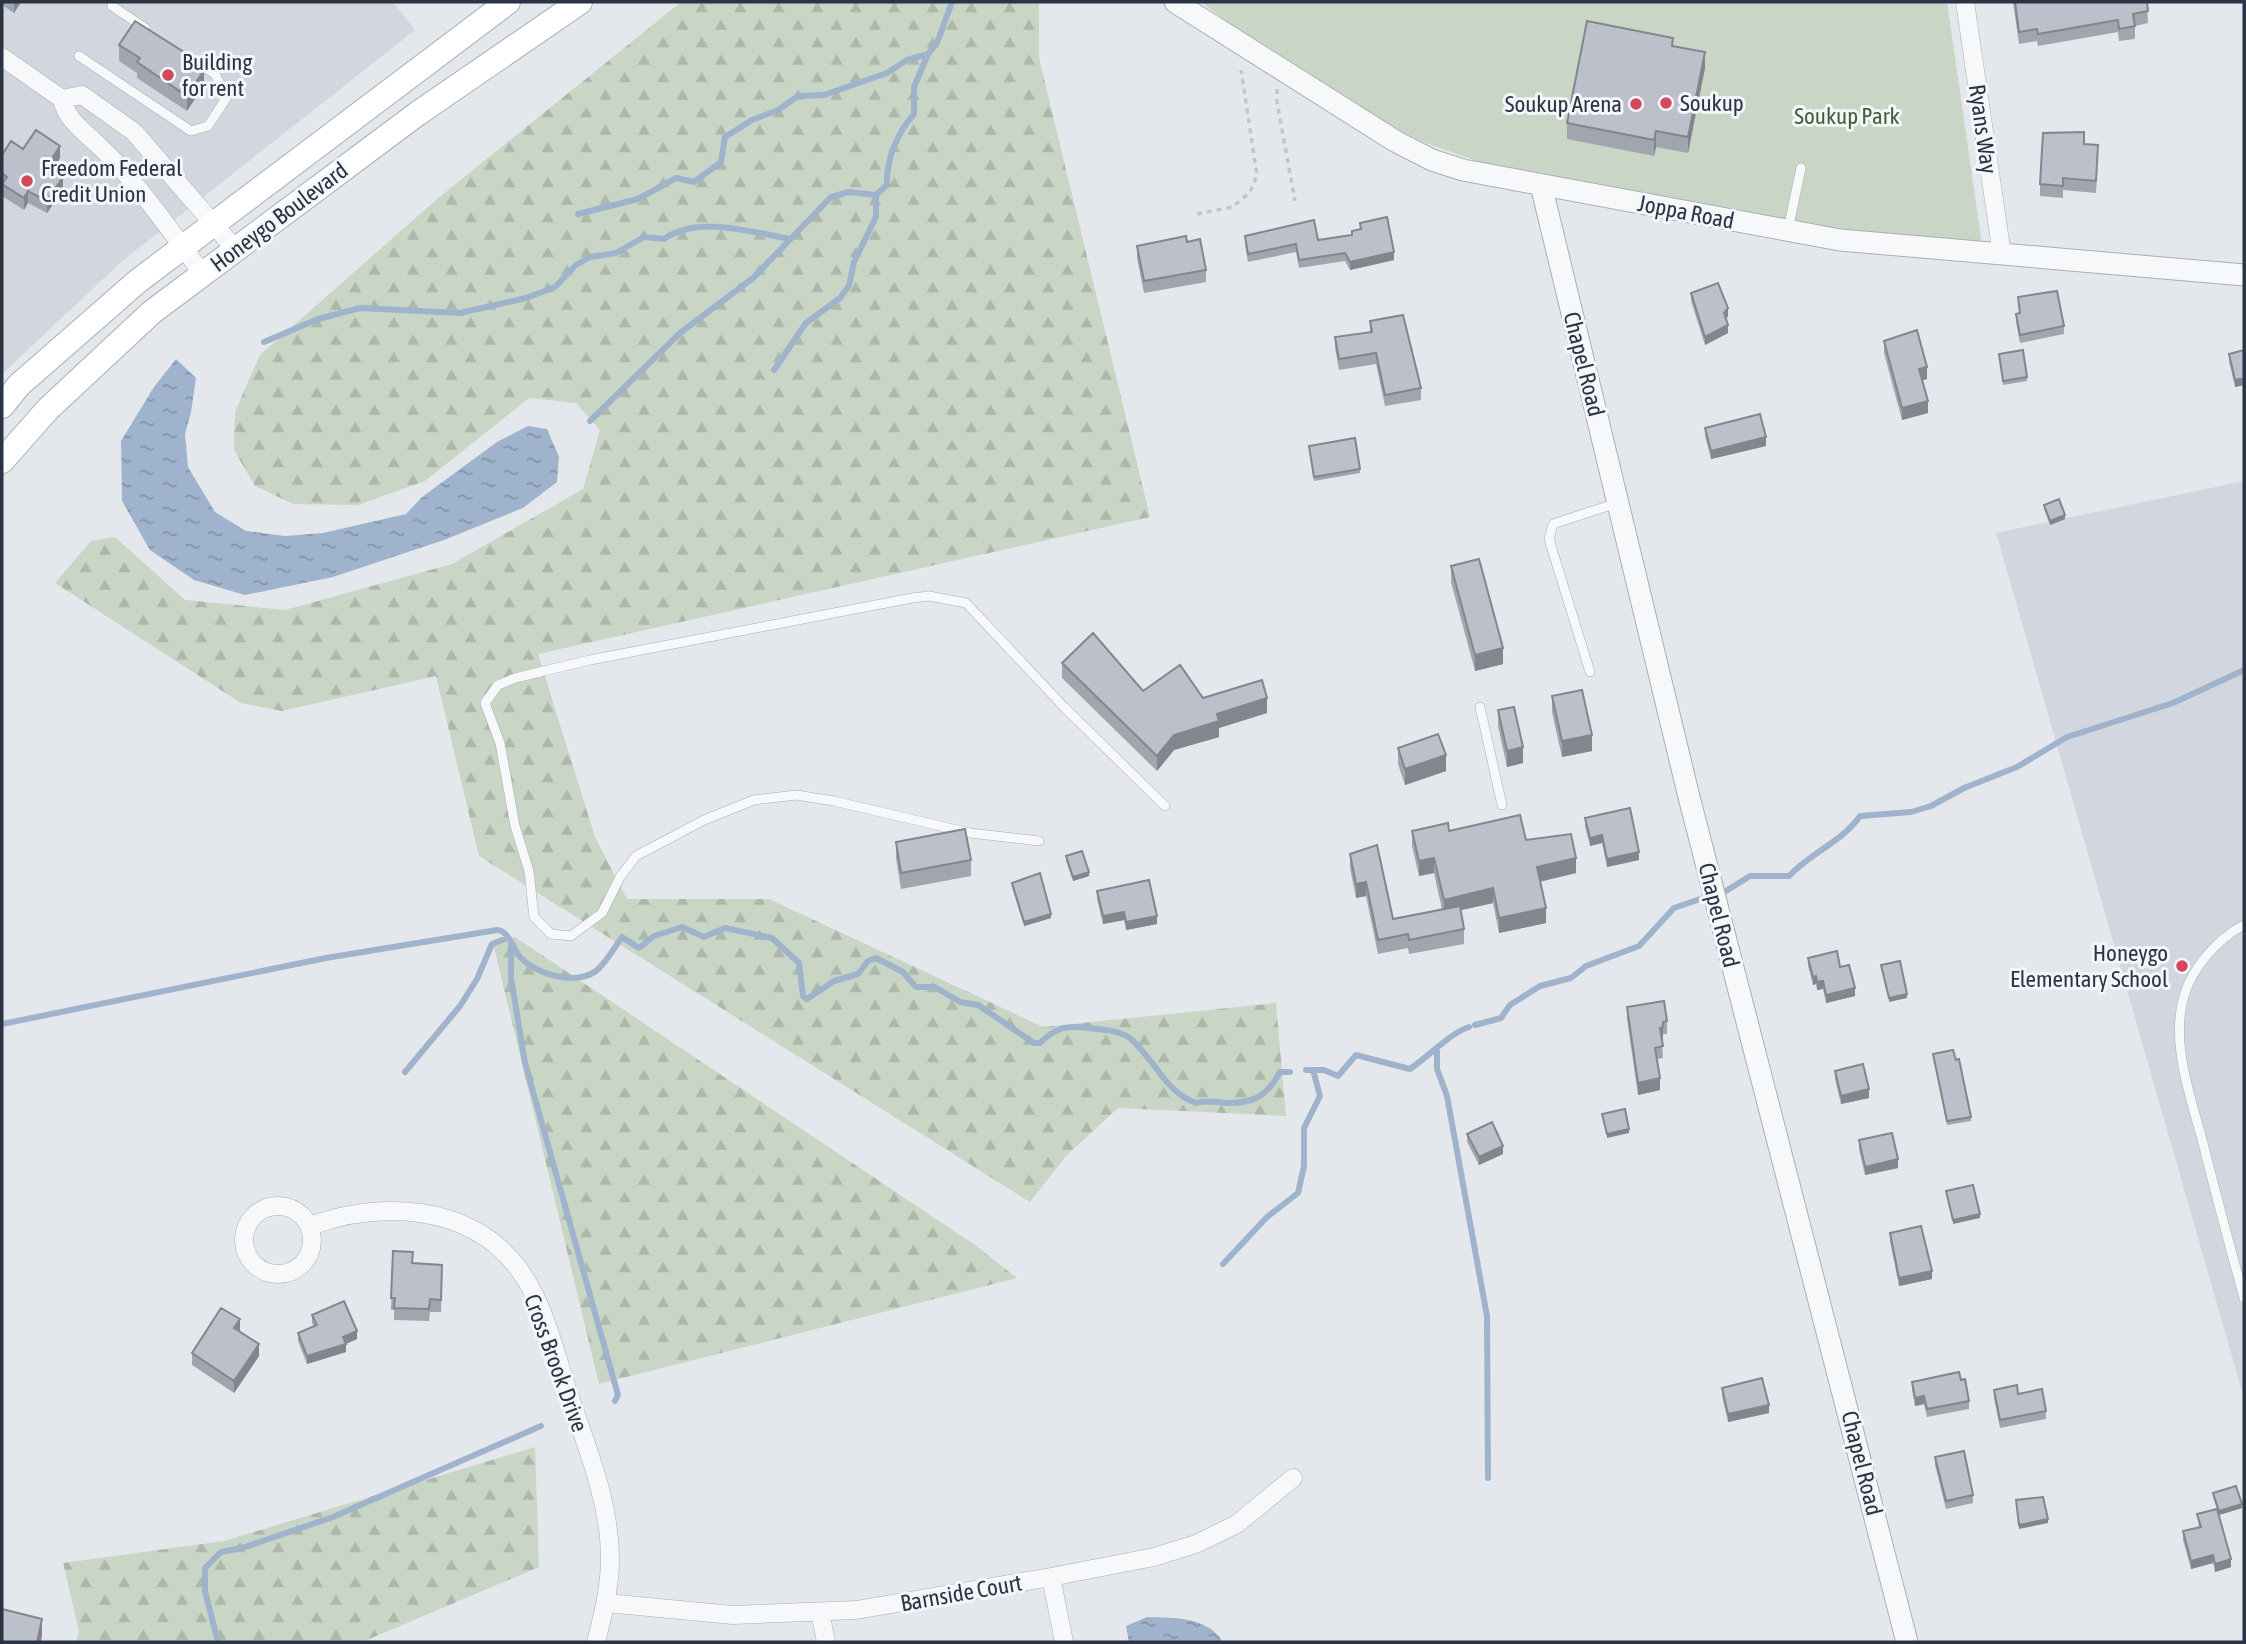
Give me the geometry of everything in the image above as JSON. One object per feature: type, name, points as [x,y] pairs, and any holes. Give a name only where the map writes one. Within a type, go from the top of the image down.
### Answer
[{"type":"main road","name":"Honeygo Boulevard","points":[[2,405],[19,385],[138,281],[508,2]]},
{"type":"main road","name":"Honeygo Boulevard","points":[[2,461],[48,409],[152,312],[417,114],[580,2]]},
{"type":"street","name":"Joppa Road","points":[[1175,2],[1278,70],[1395,141],[1432,160],[1463,170],[1788,232],[1922,250],[2244,275]]},
{"type":"street","name":"Ryans Way","points":[[1965,2],[2002,255]]},
{"type":"street","points":[[2,57],[62,99],[65,113],[108,153],[203,274]]},
{"type":"street","points":[[62,99],[82,95],[134,132],[236,250]]},
{"type":"street","name":"Chapel Road","points":[[1541,185],[1689,797],[1907,1642]]},
{"type":"street","name":"Cross Brook Drive","points":[[310,1226],[363,1211],[396,1209],[426,1213],[454,1222],[483,1237],[518,1268],[537,1300],[606,1514],[610,1559],[606,1603],[596,1642]]},
{"type":"street","name":"Barnside Court","points":[[606,1603],[733,1615],[892,1606],[1154,1557],[1196,1544],[1237,1524],[1293,1478]]},
{"type":"street","points":[[1051,1577],[1064,1642]]},
{"type":"street","points":[[820,1612],[826,1642]]},
{"type":"lane","points":[[112,6],[150,31]]},
{"type":"lane","points":[[79,56],[191,131],[208,125],[226,97],[215,74],[183,53]]},
{"type":"lane","points":[[1788,232],[1801,168]]},
{"type":"lane","points":[[1590,672],[1549,539],[1553,524],[1619,502]]},
{"type":"lane","points":[[1039,841],[970,833],[809,797],[754,800],[704,820],[636,856],[620,877],[602,913],[571,936],[551,934],[534,917],[529,871],[515,827],[500,743],[485,704],[498,685],[590,660],[912,598],[948,598],[966,603],[989,624],[1064,707],[1165,806]]},
{"type":"lane","points":[[1480,707],[1502,804]]},
{"type":"lane","points":[[2244,925],[2213,948],[2196,970],[2184,996],[2180,1026],[2184,1067],[2244,1298]]},
{"type":"path","points":[[1197,214],[1233,206],[1250,192],[1256,175],[1237,44]]},
{"type":"path","points":[[1278,70],[1277,102],[1295,201]]},
{"type":"shaded area","points":[[2,2],[393,2],[415,30],[121,262],[2,374]]},
{"type":"shaded area","name":"Honeygo Elementary School","points":[[2244,481],[2244,1398],[1996,533]]},
{"type":"green space","points":[[681,2],[1039,2],[1039,58],[1150,517],[538,654],[595,837],[627,899],[769,899],[1043,1027],[1276,1003],[1286,1116],[1118,1108],[1066,1156],[1030,1202],[479,856],[436,676],[282,711],[241,703],[55,583],[91,541],[115,537],[185,600],[285,610],[452,564],[583,489],[600,430],[576,403],[529,398],[425,481],[358,505],[293,504],[255,486],[234,450],[235,412],[260,355],[437,199]]},
{"type":"green space","name":"Soukup Park","points":[[1202,2],[1947,2],[1982,245],[1832,229],[1483,163],[1426,143],[1366,114],[1253,43]]},
{"type":"green space","points":[[515,937],[975,1245],[1017,1278],[599,1384],[493,943]]},
{"type":"green space","points":[[535,1447],[539,1567],[362,1642],[76,1642],[79,1631],[63,1563],[224,1541]]},
{"type":"water","points":[[176,359],[196,378],[185,434],[188,467],[215,512],[246,531],[285,536],[323,533],[406,514],[422,497],[497,442],[528,426],[547,429],[559,457],[557,482],[523,508],[444,540],[333,577],[245,595],[194,580],[150,550],[122,501],[121,441],[154,387]]},
{"type":"water","points":[[1147,1617],[1179,1618],[1199,1623],[1208,1627],[1223,1642],[1129,1642],[1126,1626]]},
{"type":"building","points":[[2015,2],[2147,2],[2148,11],[2133,14],[2135,26],[2119,29],[2118,20],[2038,34],[2037,29],[2019,32]]},
{"type":"building","points":[[135,21],[198,61],[196,63],[204,70],[187,96],[137,62],[140,58],[119,45]]},
{"type":"building","name":"Soukup Arena","points":[[1587,21],[1673,38],[1672,46],[1705,52],[1688,137],[1656,131],[1654,140],[1567,123]]},
{"type":"building","name":"Freedom Federal Credit Union","points":[[36,130],[60,146],[48,165],[63,177],[47,201],[28,191],[24,198],[2,184],[7,177],[2,173],[2,155],[11,141],[23,149]]},
{"type":"building","points":[[2084,132],[2084,144],[2098,145],[2096,181],[2063,178],[2063,186],[2040,184],[2043,133]]},
{"type":"building","points":[[1387,217],[1394,252],[1350,262],[1345,253],[1299,260],[1296,244],[1248,254],[1245,236],[1314,220],[1318,240],[1352,235],[1352,231],[1361,229],[1360,223]]},
{"type":"building","points":[[1186,236],[1187,242],[1200,239],[1206,270],[1144,281],[1137,246]]},
{"type":"building","points":[[1718,283],[1728,308],[1724,313],[1728,325],[1705,337],[1691,293]]},
{"type":"building","points":[[2057,291],[2064,326],[2020,335],[2016,314],[2020,313],[2018,297]]},
{"type":"building","points":[[1403,315],[1421,388],[1385,395],[1376,353],[1339,359],[1335,337],[1372,332],[1370,321]]},
{"type":"building","points":[[1917,330],[1927,367],[1919,369],[1928,401],[1902,408],[1884,341]]},
{"type":"building","points":[[2023,350],[2027,377],[2003,381],[1999,354]]},
{"type":"building","points":[[2244,350],[2244,378],[2235,380],[2229,354]]},
{"type":"building","points":[[1760,414],[1766,437],[1711,451],[1705,428]]},
{"type":"building","points":[[1355,438],[1360,469],[1314,477],[1309,446]]},
{"type":"building","points":[[2059,499],[2065,515],[2050,521],[2044,505]]},
{"type":"building","points":[[1479,559],[1503,648],[1475,655],[1451,566]]},
{"type":"building","points":[[1093,633],[1143,691],[1180,665],[1203,698],[1262,680],[1267,698],[1217,714],[1219,721],[1174,735],[1157,756],[1062,663]]},
{"type":"building","points":[[1582,690],[1592,735],[1562,741],[1552,696]]},
{"type":"building","points":[[1514,707],[1523,747],[1507,751],[1498,710]]},
{"type":"building","points":[[1438,734],[1446,755],[1405,769],[1398,748]]},
{"type":"building","points":[[1630,808],[1639,852],[1607,859],[1602,835],[1590,838],[1585,818]]},
{"type":"building","points":[[1520,815],[1526,840],[1571,834],[1576,858],[1537,867],[1546,908],[1499,918],[1493,888],[1444,900],[1434,858],[1419,861],[1412,831],[1448,823],[1449,831]]},
{"type":"building","points":[[965,829],[971,860],[901,873],[896,842]]},
{"type":"building","points":[[1377,845],[1393,919],[1460,906],[1464,929],[1409,940],[1408,934],[1378,940],[1366,882],[1356,884],[1350,854]]},
{"type":"building","points":[[1082,851],[1089,872],[1073,877],[1066,856]]},
{"type":"building","points":[[1040,873],[1051,914],[1024,922],[1012,883]]},
{"type":"building","points":[[1149,880],[1157,916],[1126,922],[1124,912],[1103,916],[1097,891]]},
{"type":"building","points":[[1837,951],[1840,967],[1849,965],[1855,988],[1826,995],[1823,981],[1817,982],[1816,976],[1813,977],[1808,958]]},
{"type":"building","points":[[1900,961],[1907,994],[1889,998],[1881,965]]},
{"type":"building","points":[[1664,1001],[1667,1021],[1663,1022],[1663,1027],[1660,1028],[1663,1046],[1655,1048],[1660,1078],[1638,1083],[1627,1007]]},
{"type":"building","points":[[1953,1050],[1956,1060],[1959,1059],[1971,1117],[1947,1121],[1933,1054]]},
{"type":"building","points":[[1863,1064],[1869,1089],[1841,1096],[1835,1071]]},
{"type":"building","points":[[1625,1109],[1629,1129],[1607,1134],[1602,1114]]},
{"type":"building","points":[[1492,1122],[1503,1146],[1479,1157],[1467,1134]]},
{"type":"building","points":[[1892,1133],[1898,1159],[1865,1167],[1859,1140]]},
{"type":"building","points":[[1973,1185],[1980,1214],[1953,1220],[1946,1191]]},
{"type":"building","points":[[1921,1226],[1932,1271],[1899,1278],[1890,1233]]},
{"type":"building","points":[[393,1251],[413,1252],[412,1263],[442,1265],[441,1300],[430,1299],[429,1309],[394,1308],[395,1298],[391,1298]]},
{"type":"building","points":[[344,1301],[357,1331],[343,1337],[346,1344],[307,1356],[298,1333],[317,1325],[312,1315]]},
{"type":"building","points":[[221,1308],[240,1319],[234,1328],[259,1344],[234,1381],[192,1353]]},
{"type":"building","points":[[1959,1372],[1961,1380],[1965,1379],[1969,1401],[1927,1409],[1924,1396],[1915,1398],[1912,1382]]},
{"type":"building","points":[[1762,1378],[1769,1405],[1728,1414],[1722,1388]]},
{"type":"building","points":[[2017,1385],[2018,1394],[2042,1389],[2046,1411],[2000,1420],[1994,1390]]},
{"type":"building","points":[[1964,1451],[1973,1495],[1946,1501],[1935,1457]]},
{"type":"building","points":[[2236,1486],[2242,1504],[2219,1511],[2213,1493]]},
{"type":"building","points":[[2043,1497],[2048,1519],[2019,1525],[2016,1500]]},
{"type":"building","points":[[2217,1509],[2231,1559],[2215,1564],[2213,1555],[2191,1561],[2183,1531],[2201,1527],[2197,1514]]},
{"type":"building","points":[[2,1609],[42,1619],[37,1642],[2,1642]]},
{"type":"waterway","points":[[590,421],[680,333],[753,278],[831,197],[849,192],[876,195],[887,185],[888,166],[894,147],[914,114],[914,87],[928,54],[937,43],[952,2]]},
{"type":"waterway","points":[[578,214],[638,199],[676,178],[694,182],[721,162],[725,137],[752,120],[778,110],[798,96],[824,95],[887,73],[907,60],[928,54]]},
{"type":"waterway","points":[[774,370],[806,323],[840,298],[849,286],[854,262],[876,217],[876,195]]},
{"type":"waterway","points":[[264,342],[318,319],[360,308],[460,313],[526,298],[555,287],[576,265],[590,257],[616,253],[644,237],[664,239],[693,228],[726,227],[790,239]]},
{"type":"waterway","points":[[1726,891],[1750,876],[1789,876],[1844,833],[1860,816],[1911,812],[1931,806],[1964,788],[2017,767],[2067,737],[2173,703],[2244,670]]},
{"type":"waterway","points":[[1475,1025],[1501,1018],[1510,1005],[1540,986],[1571,978],[1586,966],[1639,946],[1674,908],[1706,897]]},
{"type":"waterway","points":[[2,1024],[326,958],[497,930],[504,933],[527,963],[556,976],[578,978],[600,968],[622,937],[639,948],[654,936],[682,927],[704,937],[725,928],[772,938],[799,963],[803,996],[807,999],[834,981],[858,974],[868,961],[876,958],[903,972],[916,987],[935,987],[960,1002],[978,1005],[1034,1043],[1040,1043],[1051,1033],[1068,1027],[1122,1034],[1139,1047],[1176,1092],[1196,1103],[1238,1103],[1254,1099],[1270,1087],[1280,1072],[1290,1072]]},
{"type":"waterway","points":[[405,1072],[460,1006],[477,979],[492,944],[507,938]]},
{"type":"waterway","points":[[511,945],[511,978],[525,1063],[618,1395],[615,1401]]},
{"type":"waterway","points":[[1306,1070],[1324,1070],[1338,1076],[1356,1055],[1410,1069],[1447,1040],[1469,1027]]},
{"type":"waterway","points":[[1437,1051],[1437,1069],[1447,1096],[1487,1316],[1488,1478]]},
{"type":"waterway","points":[[1223,1264],[1267,1217],[1298,1193],[1304,1166],[1304,1128],[1320,1096],[1313,1070]]},
{"type":"waterway","points":[[218,1642],[205,1591],[205,1568],[221,1552],[242,1548],[333,1517],[541,1426]]},
{"type":"place","name":"Building for rent","points":[[168,75]]},
{"type":"place","name":"Soukup","points":[[1666,103]]},
{"type":"place","name":"Soukup Arena","points":[[1636,104]]},
{"type":"place","name":"Freedom Federal Credit Union","points":[[27,181]]},
{"type":"place","name":"Honeygo Elementary School","points":[[2182,966]]}]
